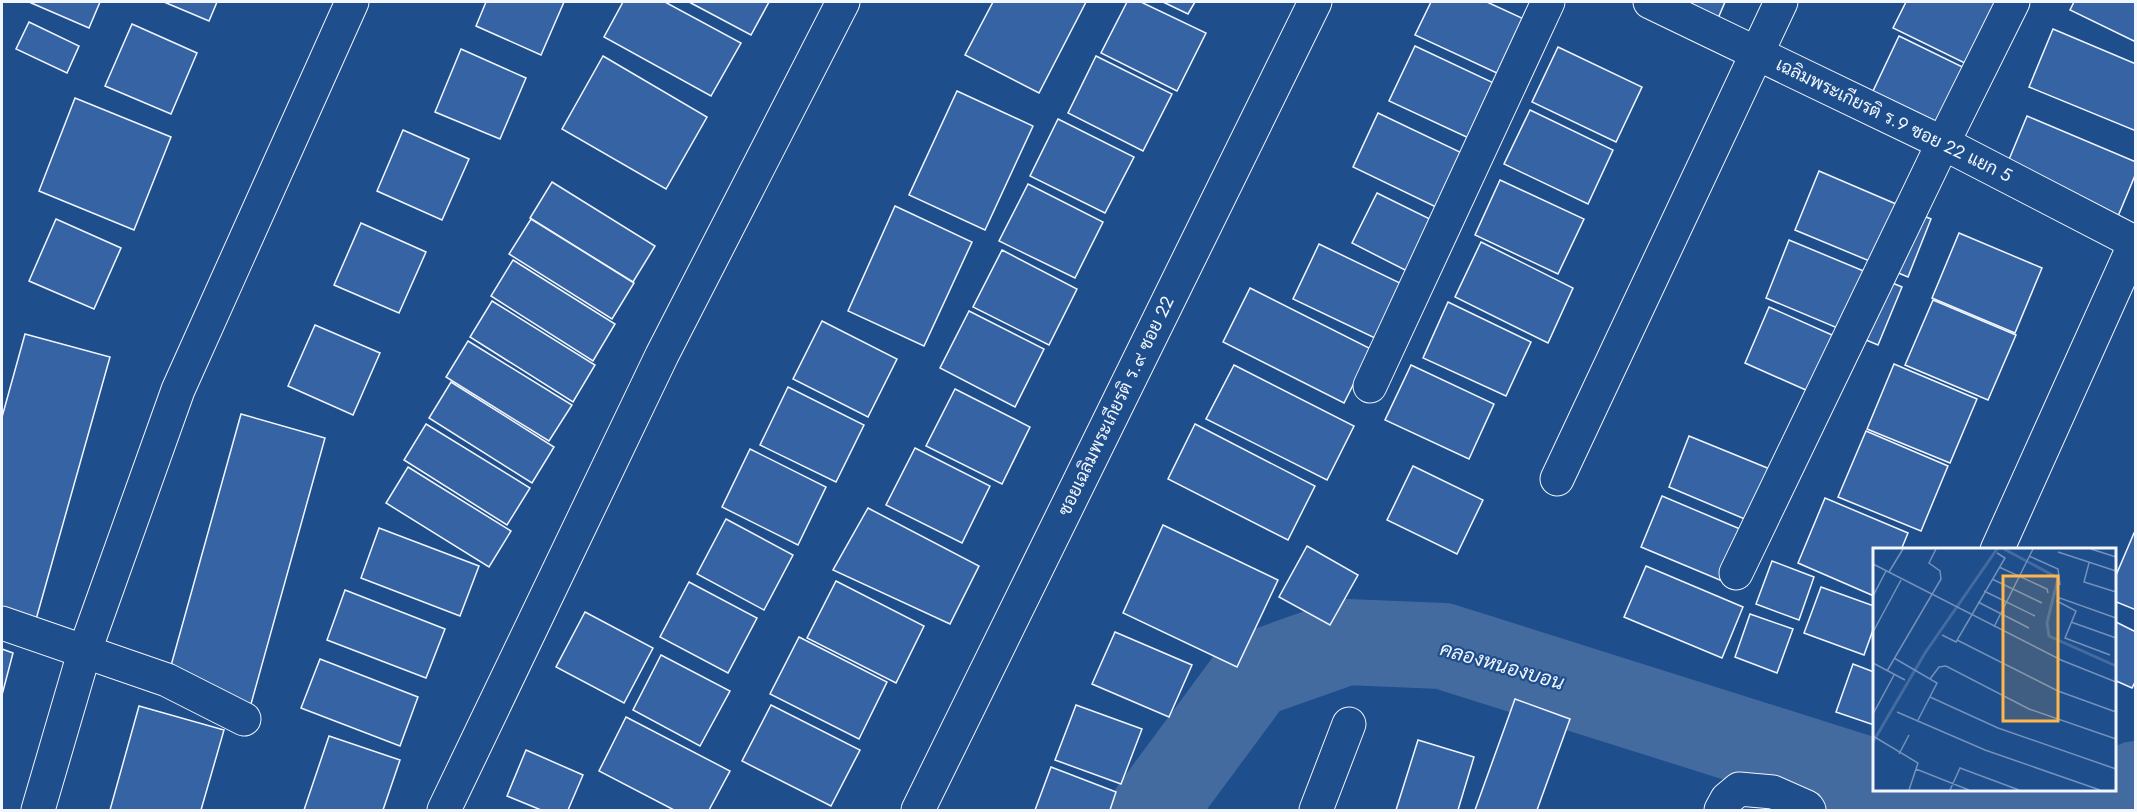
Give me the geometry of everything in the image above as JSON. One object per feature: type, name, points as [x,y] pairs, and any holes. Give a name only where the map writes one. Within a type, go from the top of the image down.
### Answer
[{"type":"street","points":[[38,810],[84,653],[178,390],[352,2]]},
{"type":"street","points":[[444,810],[662,354],[843,2]]},
{"type":"street","name":"ซอยเฉลิมพระเกียรติ ร.๙ ซอย 22","points":[[918,810],[1315,2]]},
{"type":"street","points":[[1370,386],[1548,2]]},
{"type":"street","name":"เฉลิมพระเกียรติ ร.9 ซอย 22 แยก 5","points":[[1650,2],[1943,143],[2135,242]]},
{"type":"street","points":[[1557,479],[1782,2]]},
{"type":"street","points":[[1736,573],[2013,2]]},
{"type":"street","points":[[1998,548],[2135,242]]},
{"type":"street","points":[[2,622],[84,653],[167,680],[244,719]]},
{"type":"street","points":[[1316,810],[1349,724]]},
{"type":"street","points":[[1721,810],[1727,799],[1738,789],[1773,792],[1809,810]]},
{"type":"building","points":[[29,2],[100,2],[89,28]]},
{"type":"building","points":[[164,2],[217,2],[209,21]]},
{"type":"building","points":[[486,2],[564,2],[541,55],[476,26]]},
{"type":"building","points":[[623,2],[665,2],[741,43],[711,96],[604,37]]},
{"type":"building","points":[[689,2],[769,2],[751,35]]},
{"type":"building","points":[[993,2],[1086,2],[1039,93],[965,55]]},
{"type":"building","points":[[1127,2],[1141,2],[1206,33],[1177,91],[1101,53]]},
{"type":"building","points":[[1163,2],[1195,2],[1188,14]]},
{"type":"building","points":[[1431,2],[1487,2],[1524,19],[1499,74],[1415,35]]},
{"type":"building","points":[[1667,2],[1725,2],[1716,23]]},
{"type":"building","points":[[1906,2],[2009,2],[1977,69],[1893,28]]},
{"type":"building","points":[[2074,2],[2136,2],[2136,42],[2070,10]]},
{"type":"building","points":[[29,22],[79,46],[67,73],[16,49]]},
{"type":"building","points":[[132,24],[197,53],[171,114],[105,86]]},
{"type":"building","points":[[2053,29],[2136,64],[2136,131],[2029,87]]},
{"type":"building","points":[[1899,36],[1983,77],[1950,146],[1866,106]]},
{"type":"building","points":[[1415,46],[1498,85],[1473,140],[1389,101]]},
{"type":"building","points":[[1558,47],[1642,87],[1616,142],[1532,102]]},
{"type":"building","points":[[461,49],[526,78],[500,139],[435,112]]},
{"type":"building","points":[[603,56],[707,117],[666,189],[562,129]]},
{"type":"building","points":[[1096,56],[1172,94],[1143,151],[1068,113]]},
{"type":"building","points":[[957,91],[1033,126],[985,230],[909,195]]},
{"type":"building","points":[[75,98],[171,137],[134,230],[39,191]]},
{"type":"building","points":[[1530,110],[1613,150],[1588,204],[1504,164]]},
{"type":"building","points":[[1378,113],[1462,153],[1436,207],[1353,167]]},
{"type":"building","points":[[2027,116],[2136,162],[2136,173],[2116,221],[2003,174]]},
{"type":"building","points":[[1058,119],[1134,157],[1105,213],[1030,176]]},
{"type":"building","points":[[403,130],[469,159],[442,220],[377,191]]},
{"type":"building","points":[[1819,171],[1931,219],[1908,277],[1795,230]]},
{"type":"building","points":[[1500,180],[1584,219],[1558,274],[1475,235]]},
{"type":"building","points":[[552,182],[655,246],[633,282],[530,218]]},
{"type":"building","points":[[1028,184],[1103,222],[1075,278],[999,241]]},
{"type":"building","points":[[1377,193],[1434,221],[1409,272],[1352,243]]},
{"type":"building","points":[[895,206],[972,242],[924,346],[848,311]]},
{"type":"building","points":[[56,219],[121,248],[94,309],[29,281]]},
{"type":"building","points":[[531,219],[634,283],[612,319],[509,254]]},
{"type":"building","points":[[361,223],[426,252],[399,313],[334,285]]},
{"type":"building","points":[[1959,233],[2042,268],[2015,333],[1932,298]]},
{"type":"building","points":[[1789,240],[1902,287],[1878,345],[1766,298]]},
{"type":"building","points":[[1481,242],[1573,288],[1548,343],[1455,297]]},
{"type":"building","points":[[1319,244],[1402,284],[1377,339],[1293,299]]},
{"type":"building","points":[[1002,250],[1077,289],[1049,345],[973,307]]},
{"type":"building","points":[[513,260],[615,324],[593,361],[491,296]]},
{"type":"building","points":[[1250,288],[1371,349],[1344,403],[1223,342]]},
{"type":"building","points":[[1933,300],[2016,335],[1988,400],[1905,365]]},
{"type":"building","points":[[492,301],[595,365],[573,402],[470,337]]},
{"type":"building","points":[[1448,302],[1531,342],[1506,396],[1423,358]]},
{"type":"building","points":[[1769,307],[1850,343],[1826,399],[1745,363]]},
{"type":"building","points":[[969,311],[1044,349],[1015,407],[940,368]]},
{"type":"building","points":[[822,321],[897,359],[868,417],[793,379]]},
{"type":"building","points":[[315,325],[380,353],[353,415],[288,386]]},
{"type":"building","points":[[25,334],[110,357],[35,623],[2,614],[2,417]]},
{"type":"building","points":[[468,341],[572,405],[549,441],[446,377]]},
{"type":"building","points":[[1894,364],[1977,399],[1950,463],[1867,429]]},
{"type":"building","points":[[1234,365],[1354,426],[1327,480],[1206,419]]},
{"type":"building","points":[[1411,365],[1494,404],[1469,459],[1385,420]]},
{"type":"building","points":[[451,382],[554,447],[532,483],[429,418]]},
{"type":"building","points":[[788,387],[864,425],[836,482],[760,445]]},
{"type":"building","points":[[955,389],[1030,427],[1002,484],[926,446]]},
{"type":"building","points":[[241,414],[325,438],[251,704],[167,680]]},
{"type":"building","points":[[426,424],[530,488],[507,525],[404,460]]},
{"type":"building","points":[[1195,424],[1315,486],[1288,540],[1168,479]]},
{"type":"building","points":[[1866,431],[1948,466],[1921,531],[1838,497]]},
{"type":"building","points":[[1689,436],[1787,476],[1766,528],[1669,487]]},
{"type":"building","points":[[915,448],[990,486],[962,543],[886,505]]},
{"type":"building","points":[[750,449],[826,487],[798,545],[722,507]]},
{"type":"building","points":[[1413,466],[1483,500],[1457,554],[1387,520]]},
{"type":"building","points":[[408,467],[511,531],[489,567],[386,503]]},
{"type":"building","points":[[1662,496],[1759,537],[1739,588],[1641,547]]},
{"type":"building","points":[[1825,498],[1908,533],[1902,548],[1873,548],[1873,596],[1798,563]]},
{"type":"building","points":[[868,508],[979,566],[950,624],[833,570]]},
{"type":"building","points":[[726,519],[793,555],[764,610],[697,574]]},
{"type":"building","points":[[1163,525],[1278,580],[1237,667],[1123,613]]},
{"type":"building","points":[[379,528],[479,566],[460,616],[361,578]]},
{"type":"building","points":[[2134,533],[2136,534],[2136,610],[2116,602],[2116,575]]},
{"type":"building","points":[[1307,546],[1358,575],[1330,625],[1279,597]]},
{"type":"building","points":[[1772,561],[1814,577],[1799,620],[1756,604]]},
{"type":"building","points":[[1646,566],[1743,607],[1722,658],[1624,617]]},
{"type":"building","points":[[836,581],[924,626],[896,683],[807,638]]},
{"type":"building","points":[[689,582],[757,618],[728,673],[660,637]]},
{"type":"building","points":[[1821,587],[1873,606],[1873,630],[1864,655],[1804,633]]},
{"type":"building","points":[[345,590],[445,629],[426,678],[327,640]]},
{"type":"building","points":[[585,612],[653,648],[624,703],[556,667]]},
{"type":"building","points":[[1750,614],[1793,629],[1777,673],[1735,657]]},
{"type":"building","points":[[2116,622],[2136,632],[2136,680],[2132,688],[2116,681]]},
{"type":"building","points":[[1115,632],[1192,665],[1169,717],[1092,684]]},
{"type":"building","points":[[799,637],[887,682],[859,739],[770,694]]},
{"type":"building","points":[[2,649],[13,653],[2,695]]},
{"type":"building","points":[[661,655],[730,691],[700,746],[633,710]]},
{"type":"building","points":[[320,659],[418,697],[400,746],[301,708]]},
{"type":"building","points":[[1853,664],[1873,672],[1873,725],[1836,712]]},
{"type":"building","points":[[1515,699],[1570,719],[1537,810],[1475,810]]},
{"type":"building","points":[[771,705],[860,750],[831,806],[742,761]]},
{"type":"building","points":[[1076,705],[1142,729],[1121,784],[1055,760]]},
{"type":"building","points":[[139,706],[224,730],[201,810],[110,810]]},
{"type":"building","points":[[626,717],[730,771],[709,810],[674,810],[599,771]]},
{"type":"building","points":[[329,736],[400,760],[383,810],[304,810]]},
{"type":"building","points":[[1418,740],[1474,757],[1458,810],[1396,810]]},
{"type":"building","points":[[526,750],[583,775],[568,810],[541,810],[507,796]]},
{"type":"building","points":[[1051,767],[1116,792],[1110,810],[1035,810]]},
{"type":"waterway","name":"คลองหนองบอน","points":[[1153,810],[1253,675],[1346,642],[1443,646],[1873,782]]},
{"type":"waterway","name":"คลองหนองบอน","points":[[2004,810],[2108,807],[2136,784]]},
{"type":"waterway","name":"คลองหนองบอน","points":[[1900,791],[1963,810]]}]
